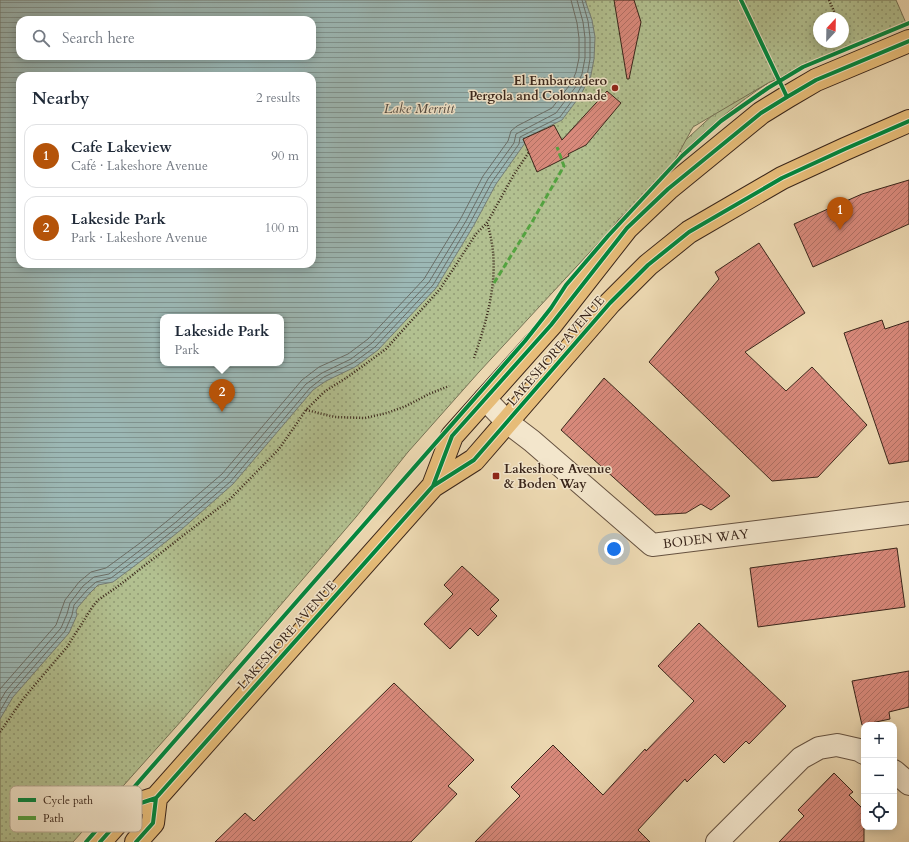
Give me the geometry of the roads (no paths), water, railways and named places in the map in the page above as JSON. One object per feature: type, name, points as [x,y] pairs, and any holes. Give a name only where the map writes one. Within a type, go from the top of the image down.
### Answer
[{"type":"main road","name":"LAKESHORE AVENUE","points":[[433,486],[452,436],[551,324],[627,228],[668,189],[761,113],[787,97],[816,80],[909,41]]},
{"type":"main road","name":"LAKESHORE AVENUE","points":[[142,803],[156,798],[433,486],[474,460],[610,303],[648,265],[689,232],[782,178],[845,148],[909,121]]},
{"type":"main road","points":[[136,842],[153,823],[156,798]]},
{"type":"main road","name":"LAKESHORE AVENUE","points":[[100,842],[109,832]]},
{"type":"street","name":"BODEN WAY","points":[[485,399],[507,422],[532,440],[652,545],[909,513]]},
{"type":"street","points":[[717,842],[801,758],[819,748],[837,745],[861,751]]},
{"type":"street","points":[[897,774],[909,784]]},
{"type":"water","name":"Lake Merritt","points":[[0,0],[585,0],[592,20],[595,37],[594,59],[590,80],[562,120],[523,139],[525,143],[496,184],[474,225],[436,288],[378,350],[355,367],[326,381],[313,390],[233,484],[182,529],[113,582],[98,585],[78,607],[76,611],[77,615],[69,633],[13,697],[0,719]]},
{"type":"place","name":"El Embarcadero Pergola and Colonnade","points":[[615,88]]},
{"type":"place","name":"Cafe Lakeview","points":[[840,230]]},
{"type":"place","name":"Lakeside Park","points":[[222,412]]},
{"type":"place","name":"Lakeshore Avenue & Boden Way","points":[[496,476]]}]
